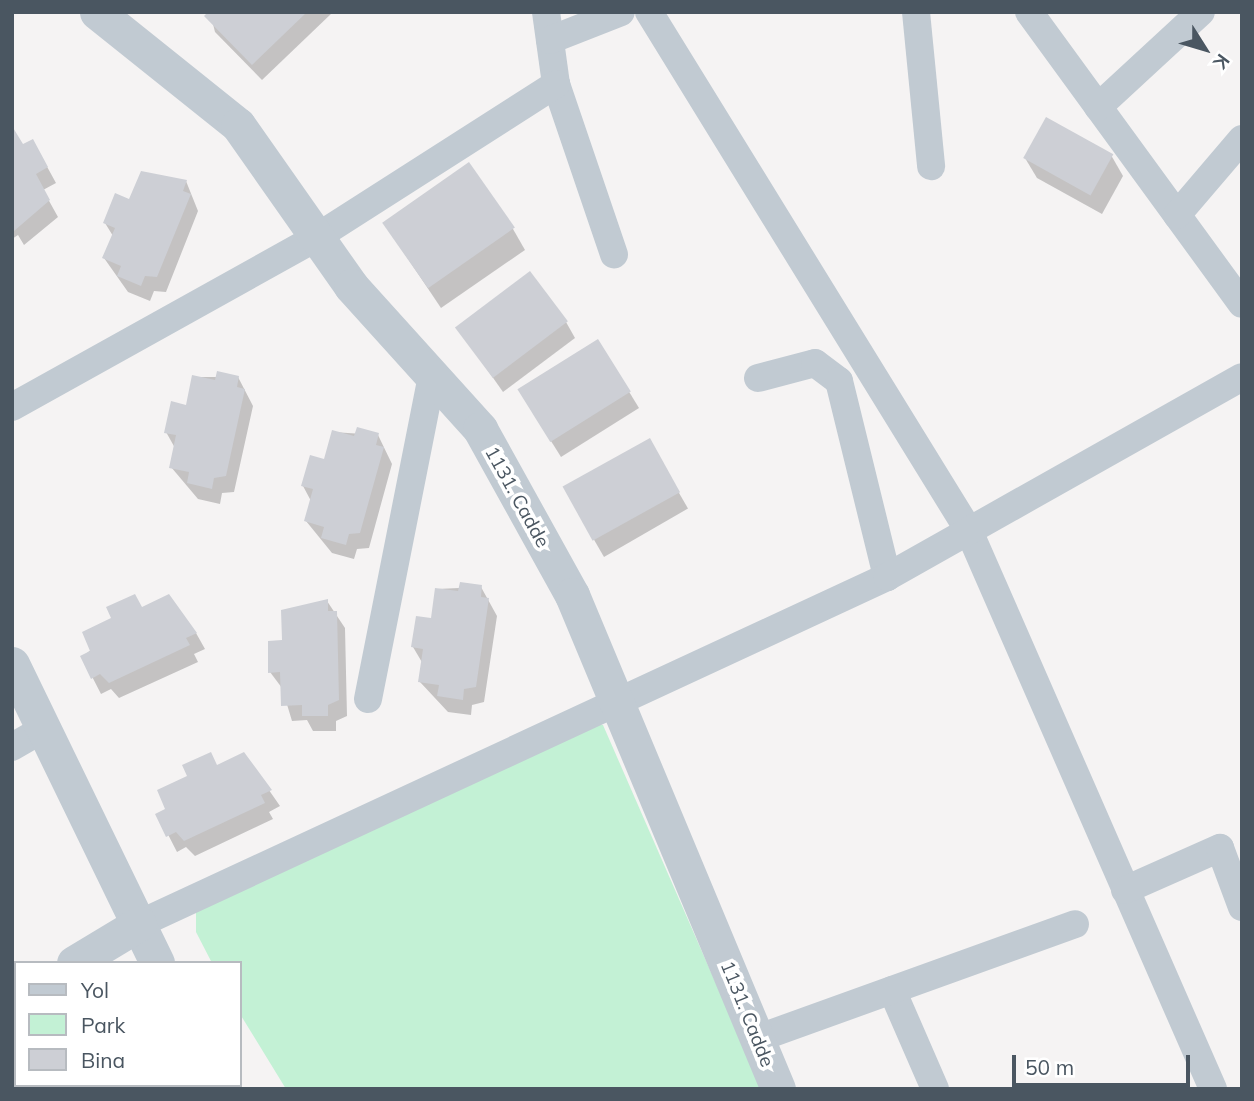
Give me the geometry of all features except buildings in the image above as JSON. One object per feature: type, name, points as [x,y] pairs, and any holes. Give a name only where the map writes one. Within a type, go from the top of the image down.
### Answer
[{"type":"street","name":"1131. Cadde","points":[[97,12],[238,125],[351,286],[480,429],[572,595],[778,1089]]},
{"type":"street","points":[[546,12],[556,84],[614,254]]},
{"type":"street","points":[[550,40],[621,12]]},
{"type":"street","points":[[649,12],[969,531],[1213,1089]]},
{"type":"street","points":[[916,12],[931,166]]},
{"type":"street","points":[[1029,12],[1242,304]]},
{"type":"street","points":[[1098,107],[1201,12]]},
{"type":"street","points":[[12,407],[317,237],[556,84]]},
{"type":"street","points":[[1177,215],[1242,139]]},
{"type":"street","points":[[758,378],[815,363],[839,381],[887,577]]},
{"type":"street","points":[[368,699],[432,376]]},
{"type":"street","points":[[77,961],[139,924],[887,577],[1242,377]]},
{"type":"street","points":[[12,664],[156,961]]},
{"type":"street","points":[[12,747],[45,728]]},
{"type":"street","points":[[1125,890],[1220,848],[1242,907]]},
{"type":"street","points":[[756,1039],[1076,924]]},
{"type":"street","points":[[892,990],[935,1089]]},
{"type":"green space","points":[[584,725],[603,725],[762,1089],[286,1089],[242,1017],[242,961],[211,961],[196,932],[196,908]]}]
